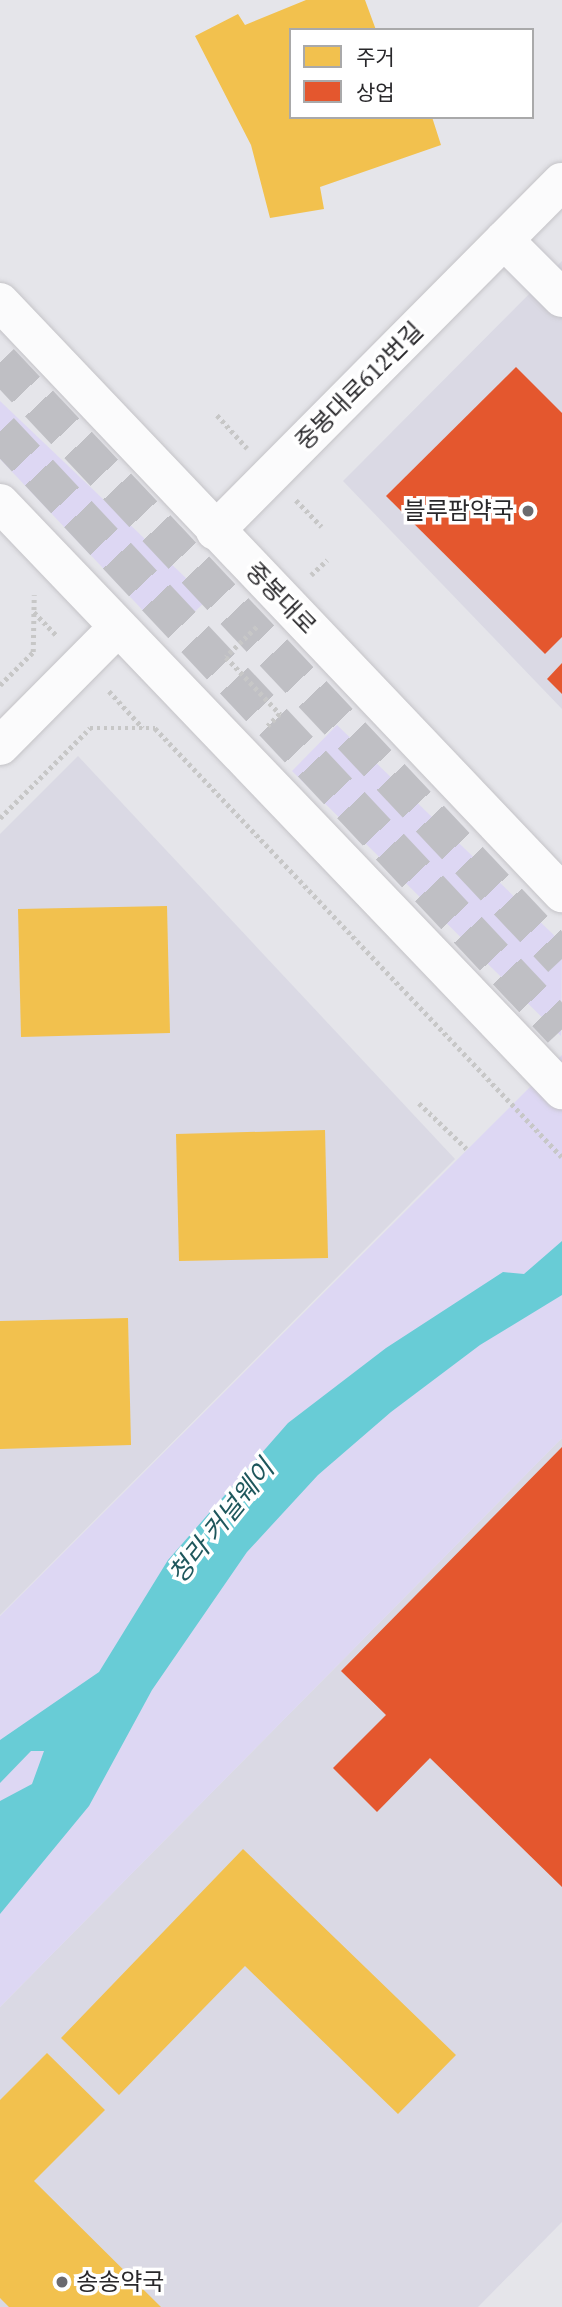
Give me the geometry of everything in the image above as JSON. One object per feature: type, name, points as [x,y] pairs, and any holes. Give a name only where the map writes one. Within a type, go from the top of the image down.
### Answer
[{"type":"main road","name":"중봉대로612번길","points":[[215,531],[562,182]]},
{"type":"main road","points":[[504,240],[562,298]]},
{"type":"main road","name":"중봉대로","points":[[0,302],[562,893]]},
{"type":"main road","points":[[0,503],[562,1090]]},
{"type":"main road","points":[[0,746],[117,628]]},
{"type":"path","points":[[0,685],[33,652],[34,587]]},
{"type":"path","points":[[246,637],[226,657],[280,714],[258,735]]},
{"type":"path","points":[[0,818],[90,728],[155,728],[562,1157]]},
{"type":"path","points":[[419,1103],[467,1149]]},
{"type":"shaded area","points":[[562,261],[562,709],[343,481]]},
{"type":"shaded area","points":[[0,401],[208,599],[168,637],[0,459]]},
{"type":"shaded area","points":[[337,725],[562,943],[561,1036],[292,771]]},
{"type":"shaded area","points":[[78,756],[455,1159],[0,1615],[0,834]]},
{"type":"shaded area","points":[[562,1055],[562,1438],[0,2007],[0,1616]]},
{"type":"shaded area","points":[[562,1438],[562,2222],[478,2307],[0,2307],[0,2007]]},
{"type":"water","name":"청라 커널웨이","points":[[562,1241],[562,1295],[480,1345],[391,1412],[318,1475],[247,1552],[152,1690],[89,1806],[0,1914],[0,1801],[32,1784],[44,1751],[31,1751],[0,1783],[0,1740],[99,1672],[168,1560],[288,1423],[386,1348],[503,1272],[524,1274]]},
{"type":"building: 주거","points":[[306,0],[365,0],[375,28],[289,28],[289,119],[433,119],[441,145],[320,187],[324,209],[270,218],[251,145],[195,36],[238,14],[245,25]]},
{"type":"building: 주거","points":[[167,906],[170,1033],[21,1037],[18,909]]},
{"type":"building: 주거","points":[[325,1130],[328,1258],[179,1261],[176,1134]]},
{"type":"building: 주거","points":[[128,1318],[131,1445],[0,1449],[0,1321]]},
{"type":"building: 주거","points":[[243,1849],[456,2055],[398,2114],[245,1966],[119,2095],[61,2038]]},
{"type":"building: 주거","points":[[47,2053],[105,2110],[34,2181],[161,2307],[9,2307],[0,2298],[0,2100]]},
{"type":"building: 상업","points":[[516,367],[562,413],[562,637],[545,654],[386,496]]},
{"type":"building: 상업","points":[[562,663],[562,694],[547,679]]},
{"type":"building: 상업","points":[[562,1447],[562,1887],[430,1758],[377,1812],[333,1768],[386,1715],[341,1671]]},
{"type":"tunnel","points":[[0,362],[562,959]]},
{"type":"tunnel","points":[[0,431],[562,1030]]},
{"type":"place","name":"블루팜약국","points":[[528,511]]},
{"type":"place","name":"송송약국","points":[[62,2282]]}]
